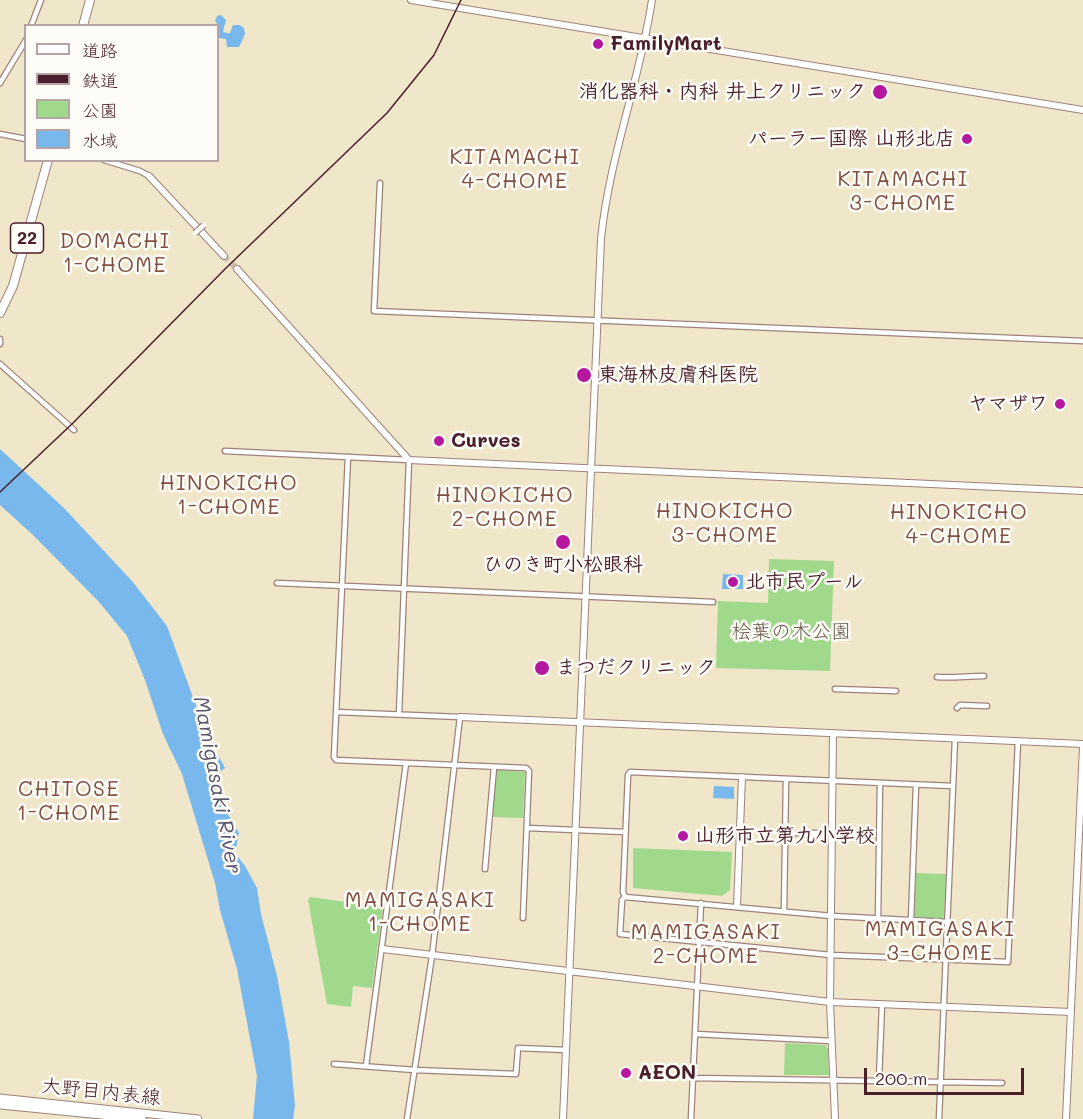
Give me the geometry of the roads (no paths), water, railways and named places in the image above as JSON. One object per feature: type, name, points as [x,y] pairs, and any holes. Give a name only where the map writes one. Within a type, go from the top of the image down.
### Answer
[{"type":"main road","points":[[83,24],[90,0]]},
{"type":"main road","name":"22","points":[[0,313],[14,286],[47,162]]},
{"type":"main road","name":"大野目内表線","points":[[0,1098],[198,1119]]},
{"type":"main road","name":"大野目内表線","points":[[0,1105],[142,1119]]},
{"type":"street","points":[[33,24],[41,0]]},
{"type":"street","points":[[411,0],[1083,110]]},
{"type":"street","points":[[563,1119],[604,209],[646,40],[652,0]]},
{"type":"street","points":[[0,83],[24,43]]},
{"type":"street","points":[[0,134],[24,139]]},
{"type":"street","points":[[111,162],[149,176],[224,256]]},
{"type":"street","points":[[380,183],[374,311],[1083,341]]},
{"type":"street","points":[[195,233],[204,225]]},
{"type":"street","points":[[237,269],[409,460],[399,714]]},
{"type":"street","points":[[0,364],[74,430]]},
{"type":"street","points":[[225,451],[1083,491]]},
{"type":"street","points":[[348,457],[334,758],[336,760],[526,768],[529,771],[523,918]]},
{"type":"street","points":[[277,584],[713,602]]},
{"type":"street","points":[[937,677],[958,679],[962,676],[984,676]]},
{"type":"street","points":[[835,689],[896,691]]},
{"type":"street","points":[[957,708],[960,705],[987,706]]},
{"type":"street","points":[[336,712],[1083,745],[1066,1119]]},
{"type":"street","points":[[407,1119],[432,956],[460,717]]},
{"type":"street","points":[[833,734],[830,1002],[835,1119]]},
{"type":"street","points":[[939,1119],[955,738]]},
{"type":"street","points":[[625,897],[622,900],[620,934],[831,955],[1008,962],[1018,741]]},
{"type":"street","points":[[366,1066],[406,763]]},
{"type":"street","points":[[485,869],[494,767]]},
{"type":"street","points":[[625,897],[623,892],[625,832],[630,772],[953,786]]},
{"type":"street","points":[[737,906],[742,777]]},
{"type":"street","points":[[784,911],[786,779]]},
{"type":"street","points":[[878,919],[880,783]]},
{"type":"street","points":[[911,920],[916,785]]},
{"type":"street","points":[[527,828],[625,832]]},
{"type":"street","points":[[785,833],[832,833]]},
{"type":"street","points":[[625,897],[832,916],[947,922]]},
{"type":"street","points":[[691,1119],[701,903]]},
{"type":"street","points":[[382,950],[830,1002],[1071,1012]]},
{"type":"street","points":[[879,1080],[882,1004]]},
{"type":"street","points":[[695,1034],[831,1041]]},
{"type":"street","points":[[334,1064],[516,1074],[518,1048],[567,1050]]},
{"type":"street","points":[[693,1078],[1002,1083]]},
{"type":"water","points":[[221,15],[226,20],[223,31],[226,33],[230,33],[233,25],[240,25],[244,28],[245,34],[239,47],[227,47],[226,39],[219,38],[219,24],[215,21],[217,16]]},
{"type":"water","points":[[0,449],[63,507],[132,581],[167,626],[206,733],[225,768],[215,776],[217,796],[239,833],[235,853],[257,888],[289,1042],[295,1106],[293,1119],[253,1119],[257,1076],[237,969],[220,910],[215,883],[182,774],[163,734],[127,636],[99,602],[0,505]]},
{"type":"water","name":"北市民プール","points":[[723,574],[743,575],[743,589],[722,589]]},
{"type":"water","points":[[714,786],[734,787],[734,799],[713,798]]},
{"type":"tunnel","points":[[224,256],[237,269]]},
{"type":"railway","points":[[0,492],[73,423],[225,269],[387,113],[434,55],[461,0]]},
{"type":"place","name":"FamilyMart","points":[[598,44]]},
{"type":"place","name":"消化器科・内科 井上クリニック","points":[[880,92]]},
{"type":"place","name":"パーラー国際 山形北店","points":[[967,139]]},
{"type":"place","name":"東海林皮膚科医院","points":[[584,375]]},
{"type":"place","name":"ヤマザワ","points":[[1060,404]]},
{"type":"place","name":"Curves","points":[[439,441]]},
{"type":"place","name":"ひのき町小松眼科","points":[[563,542]]},
{"type":"place","name":"北市民プール","points":[[733,582]]},
{"type":"place","name":"まつだクリニック","points":[[542,668]]},
{"type":"place","name":"山形市立第九小学校","points":[[683,836]]},
{"type":"place","name":"AEON","points":[[626,1073]]},
{"type":"district","name":"KITAMACHI 4-CHOME","points":[[515,170]]},
{"type":"district","name":"KITAMACHI 3-CHOME","points":[[903,192]]},
{"type":"district","name":"DOMACHI 1-CHOME","points":[[115,254]]},
{"type":"district","name":"HINOKICHO 1-CHOME","points":[[229,496]]},
{"type":"district","name":"HINOKICHO 2-CHOME","points":[[505,508]]},
{"type":"district","name":"HINOKICHO 3-CHOME","points":[[725,524]]},
{"type":"district","name":"HINOKICHO 4-CHOME","points":[[959,525]]},
{"type":"district","name":"CHITOSE 1-CHOME","points":[[69,802]]},
{"type":"district","name":"MAMIGASAKI 1-CHOME","points":[[420,913]]},
{"type":"district","name":"MAMIGASAKI 3-CHOME","points":[[940,942]]},
{"type":"district","name":"MAMIGASAKI 2-CHOME","points":[[706,945]]},
{"type":"park label","name":"桧葉の木公園","points":[[791,632]]},
{"type":"water label","name":"Mamigasaki River","points":[[217,785]]}]
